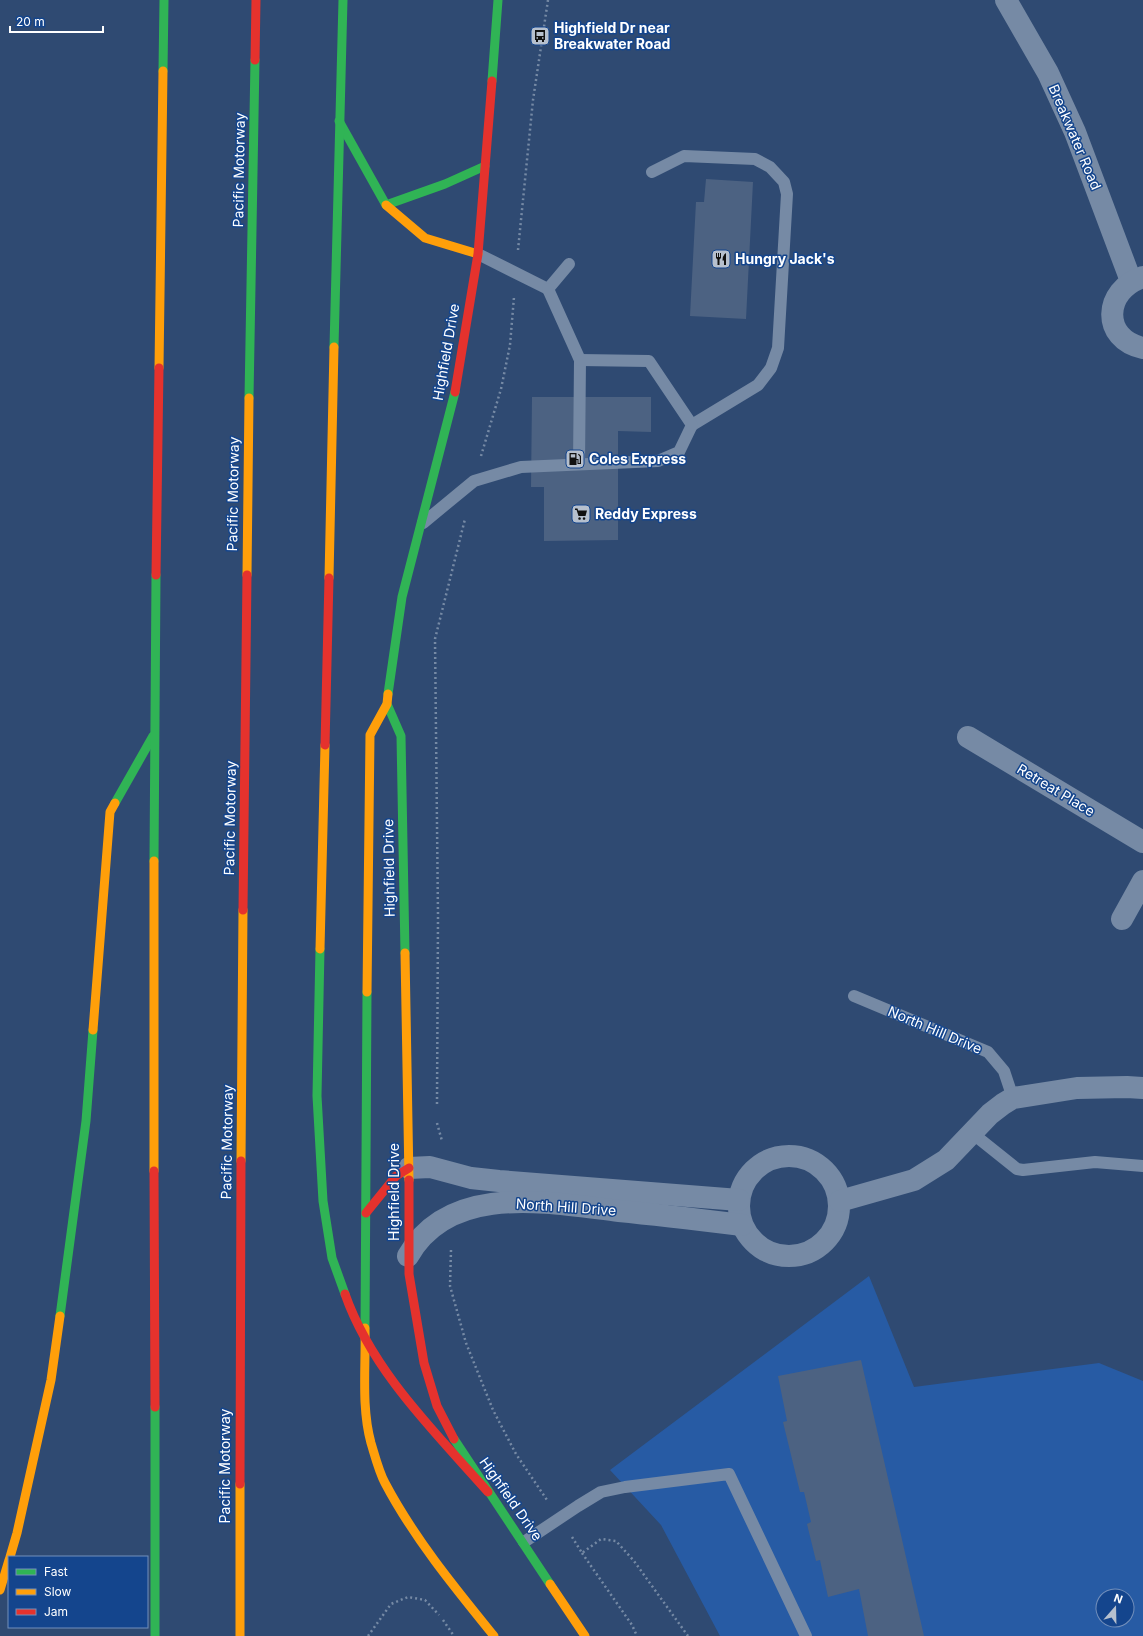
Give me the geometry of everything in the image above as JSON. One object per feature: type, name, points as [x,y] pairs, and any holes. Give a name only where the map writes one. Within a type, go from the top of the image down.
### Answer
[{"type":"main road","points":[[155,1636],[154,734],[164,0]]},
{"type":"main road","name":"Pacific Motorway","points":[[240,1636],[239,1315],[247,462],[256,0]]},
{"type":"main road","points":[[343,0],[317,1096],[323,1201],[328,1237],[342,1288],[353,1318],[366,1342],[433,1432],[488,1492]]},
{"type":"main road","name":"Highfield Drive","points":[[494,1636],[460,1594],[406,1520],[384,1482],[371,1442],[366,1410],[366,1213],[367,912],[370,735],[387,704],[402,597],[454,396],[478,254],[498,0]]},
{"type":"main road","points":[[339,120],[386,205],[425,238],[478,254]]},
{"type":"main road","points":[[386,205],[445,184],[485,166]]},
{"type":"main road","name":"Highfield Drive","points":[[387,704],[401,736],[409,1168],[408,1256],[409,1274],[424,1363],[430,1385],[447,1427],[488,1492],[524,1542],[585,1636]]},
{"type":"main road","points":[[10,1556],[17,1533],[50,1380],[86,1121],[110,812],[154,734]]},
{"type":"main road","points":[[366,1213],[396,1176],[409,1168]]},
{"type":"main road","points":[[0,1590],[8,1562]]},
{"type":"street","name":"Breakwater Road","points":[[1006,0],[1048,73],[1075,132],[1137,279],[1118,292],[1113,304],[1112,317],[1116,329],[1124,340],[1135,346],[1143,348]]},
{"type":"street","name":"Retreat Place","points":[[968,737],[1143,842]]},
{"type":"street","points":[[1122,919],[1143,881]]},
{"type":"street","points":[[840,1201],[914,1180],[946,1160],[990,1114],[1013,1098],[1077,1088],[1143,1088]]},
{"type":"street","points":[[796,1155],[807,1158],[822,1167],[837,1186],[840,1201],[837,1224],[828,1238],[815,1250],[798,1255],[781,1256],[764,1250],[749,1237],[742,1225],[739,1200],[746,1178],[762,1162],[779,1156],[796,1155]]},
{"type":"street","name":"North Hill Drive","points":[[409,1168],[430,1167],[471,1178],[499,1181],[739,1200]]},
{"type":"street","name":"North Hill Drive","points":[[408,1256],[417,1242],[430,1229],[452,1215],[490,1204],[537,1202],[742,1225]]},
{"type":"lane","points":[[422,523],[474,481],[521,467],[658,461],[679,452],[692,425],[758,385],[771,368],[778,348],[787,194],[784,182],[770,167],[755,159],[684,156],[652,172]]},
{"type":"lane","points":[[478,254],[548,289],[580,360],[579,464]]},
{"type":"lane","points":[[548,289],[569,264]]},
{"type":"lane","points":[[580,360],[649,360],[692,425]]},
{"type":"lane","name":"North Hill Drive","points":[[854,996],[988,1052],[1004,1071],[1013,1098]]},
{"type":"lane","points":[[972,1133],[1017,1169],[1023,1170],[1095,1162],[1143,1166]]},
{"type":"lane","points":[[524,1542],[596,1495],[610,1489],[728,1474],[806,1636]]},
{"type":"path","points":[[437,1107],[438,916]]},
{"type":"path","points":[[437,1122],[443,1143]]},
{"type":"path","points":[[452,1215],[450,1286],[466,1343],[496,1416],[516,1454],[632,1624],[637,1636]]},
{"type":"path","points":[[582,1552],[601,1539],[616,1541],[634,1561],[688,1636]]},
{"type":"path","points":[[368,1636],[392,1604],[408,1597],[425,1600],[454,1636]]},
{"type":"shaded area","points":[[869,1276],[914,1387],[1099,1363],[1143,1381],[1143,1636],[720,1636],[661,1525],[610,1470]]},
{"type":"building","name":"Hungry Jack's","points":[[706,179],[753,182],[746,319],[690,316],[696,202],[704,202]]},
{"type":"building","name":"Coles Express","points":[[532,397],[651,397],[651,432],[618,431],[618,540],[544,541],[544,487],[531,487]]},
{"type":"building","points":[[861,1360],[924,1636],[868,1636],[859,1589],[828,1597],[820,1560],[816,1561],[807,1524],[811,1522],[804,1492],[800,1492],[783,1422],[787,1421],[778,1376]]},
{"type":"traffic: fast","points":[[163,71],[164,0]]},
{"type":"traffic: fast","points":[[334,347],[343,0]]},
{"type":"traffic: fast","points":[[492,81],[498,0]]},
{"type":"traffic: fast","points":[[249,398],[255,60]]},
{"type":"traffic: fast","points":[[339,121],[386,205],[445,184],[485,166]]},
{"type":"traffic: fast","points":[[388,694],[402,597],[455,392]]},
{"type":"traffic: fast","points":[[154,861],[156,575]]},
{"type":"traffic: fast","points":[[387,704],[401,736],[405,953]]},
{"type":"traffic: fast","points":[[115,803],[153,736]]},
{"type":"traffic: fast","points":[[320,949],[317,1096],[323,1201],[332,1258],[345,1294]]},
{"type":"traffic: fast","points":[[365,1328],[367,992]]},
{"type":"traffic: fast","points":[[60,1316],[86,1121],[93,1030]]},
{"type":"traffic: fast","points":[[155,1407],[155,1636]]},
{"type":"traffic: fast","points":[[454,1439],[550,1584]]},
{"type":"traffic: slow","points":[[159,368],[163,71]]},
{"type":"traffic: slow","points":[[386,205],[425,238],[478,254]]},
{"type":"traffic: slow","points":[[329,578],[334,347]]},
{"type":"traffic: slow","points":[[247,575],[249,398]]},
{"type":"traffic: slow","points":[[367,992],[370,735],[387,704],[388,694]]},
{"type":"traffic: slow","points":[[320,949],[325,745]]},
{"type":"traffic: slow","points":[[93,1030],[110,812],[115,803]]},
{"type":"traffic: slow","points":[[154,861],[154,1171]]},
{"type":"traffic: slow","points":[[241,1161],[243,910]]},
{"type":"traffic: slow","points":[[405,953],[409,1180]]},
{"type":"traffic: slow","points":[[10,1556],[17,1533],[51,1380],[60,1316]]},
{"type":"traffic: slow","points":[[365,1328],[366,1415],[371,1443],[381,1474],[396,1503],[422,1543],[494,1636]]},
{"type":"traffic: slow","points":[[240,1484],[240,1636]]},
{"type":"traffic: slow","points":[[0,1590],[8,1563]]},
{"type":"traffic: slow","points":[[550,1584],[585,1636]]},
{"type":"traffic: jam","points":[[255,60],[256,0]]},
{"type":"traffic: jam","points":[[455,392],[478,254],[492,81]]},
{"type":"traffic: jam","points":[[156,575],[159,368]]},
{"type":"traffic: jam","points":[[243,910],[247,575]]},
{"type":"traffic: jam","points":[[325,745],[329,578]]},
{"type":"traffic: jam","points":[[240,1484],[241,1161]]},
{"type":"traffic: jam","points":[[366,1213],[396,1176],[409,1168]]},
{"type":"traffic: jam","points":[[154,1171],[155,1407]]},
{"type":"traffic: jam","points":[[409,1180],[409,1274],[424,1363],[437,1406],[454,1439]]},
{"type":"traffic: jam","points":[[345,1294],[371,1349],[388,1375],[427,1423],[488,1492]]},
{"type":"place","name":"Highfield Dr near Breakwater Road","points":[[540,36]]},
{"type":"place","name":"Hungry Jack's","points":[[721,259]]},
{"type":"place","name":"Coles Express","points":[[575,459]]},
{"type":"place","name":"Reddy Express","points":[[581,514]]}]
